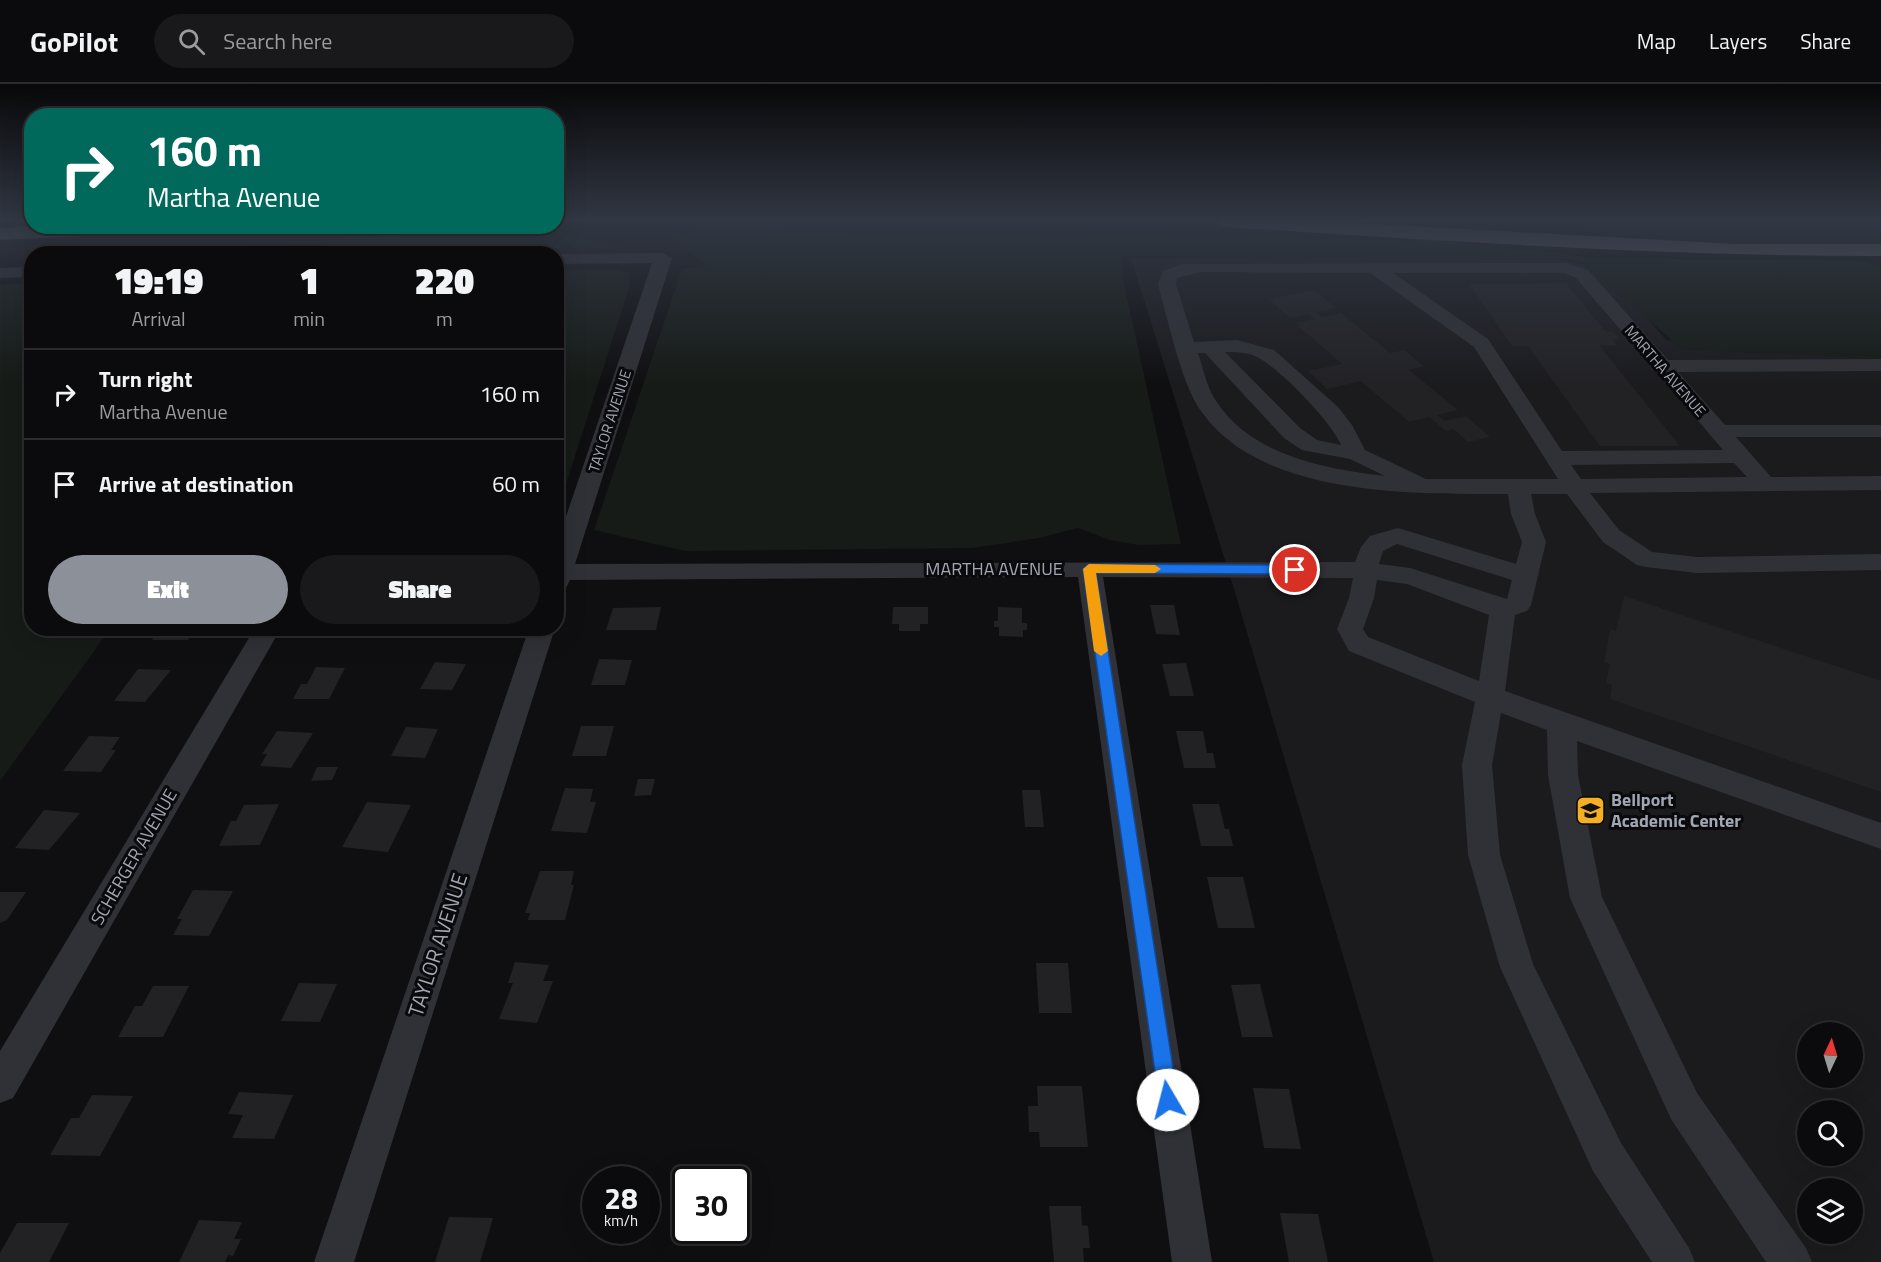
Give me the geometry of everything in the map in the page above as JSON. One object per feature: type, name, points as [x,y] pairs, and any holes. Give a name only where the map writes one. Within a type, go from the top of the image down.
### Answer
[{"type":"street","name":"TAYLOR AVENUE","points":[[564,558],[657,276]]},
{"type":"street","name":"MARTHA AVENUE","points":[[1168,276],[1167,284],[1186,348],[1206,402],[1224,426],[1254,448],[1305,468],[1362,483],[1426,488],[1881,483]]},
{"type":"street","points":[[1386,276],[1481,343],[1558,458],[1586,505],[1611,536],[1646,559],[1697,565],[1881,562]]},
{"type":"street","name":"MARTHA AVENUE","points":[[1584,276],[1659,366],[1765,484]]},
{"type":"street","points":[[1186,348],[1235,344],[1253,347],[1267,354],[1336,418],[1351,437],[1356,454]]},
{"type":"street","points":[[1210,347],[1292,433],[1310,445],[1356,454],[1426,488]]},
{"type":"street","points":[[1659,366],[1881,365]]},
{"type":"street","points":[[1716,431],[1881,431]]},
{"type":"street","points":[[1558,458],[1739,456]]},
{"type":"street","points":[[1518,487],[1523,514],[1534,542],[1518,605],[1503,610],[1478,765],[1484,855],[1516,967],[1607,1157],[1675,1262]]},
{"type":"street","points":[[1525,575],[1398,536],[1384,536],[1376,541],[1364,570],[1363,591],[1350,629],[1358,644],[1490,698],[1881,836]]},
{"type":"street","name":"MARTHA AVENUE","points":[[564,576],[1089,569],[1364,570],[1410,576],[1503,610]]},
{"type":"street","points":[[1089,569],[1192,1262]]},
{"type":"street","name":"SCHERGER AVENUE","points":[[0,1085],[263,636]]},
{"type":"street","name":"TAYLOR AVENUE","points":[[334,1262],[539,636]]},
{"type":"street","points":[[1560,724],[1564,750],[1563,775],[1586,898],[1684,1106],[1792,1262]]},
{"type":"shaded area","points":[[564,276],[631,276],[629,288],[564,490]]},
{"type":"shaded area","points":[[680,276],[1123,276],[1181,544],[1138,545],[1110,540],[1078,528],[1039,538],[972,548],[685,551],[594,530]]},
{"type":"shaded area","name":"Bellport Academic Center","points":[[1137,276],[1612,276],[1666,340],[1881,353],[1881,1262],[1434,1262],[1234,589]]},
{"type":"shaded area","points":[[1598,276],[1881,276],[1881,359],[1682,349]]},
{"type":"shaded area","points":[[24,284],[24,636],[105,636],[0,781],[0,285]]},
{"type":"building","points":[[1566,283],[1606,332],[1614,332],[1619,339],[1612,339],[1617,345],[1599,345],[1680,446],[1600,446],[1528,346],[1512,346],[1469,284]]},
{"type":"building","points":[[1314,290],[1336,308],[1317,312],[1322,317],[1341,313],[1390,353],[1404,350],[1424,366],[1409,370],[1458,410],[1437,415],[1445,421],[1466,416],[1490,437],[1468,442],[1453,429],[1446,431],[1429,417],[1409,422],[1361,381],[1327,389],[1308,371],[1342,364],[1295,323],[1314,319],[1309,314],[1290,318],[1269,299]]},
{"type":"building","points":[[1624,596],[1881,681],[1881,792],[1610,699],[1612,685],[1606,683],[1610,664],[1604,662],[1610,629],[1616,631]]},
{"type":"building","points":[[1150,605],[1174,605],[1180,635],[1156,634]]},
{"type":"building","points":[[661,607],[656,630],[606,630],[613,608]]},
{"type":"building","points":[[893,607],[928,607],[928,624],[920,624],[920,631],[899,631],[899,624],[892,624]]},
{"type":"building","points":[[998,607],[1022,608],[1022,623],[1027,623],[1027,630],[1023,630],[1023,637],[999,636],[999,627],[994,627],[994,621],[998,621]]},
{"type":"building","points":[[155,636],[191,636],[188,640],[152,640]]},
{"type":"building","points":[[599,659],[632,660],[625,685],[591,685]]},
{"type":"building","points":[[435,662],[466,664],[452,690],[420,689]]},
{"type":"building","points":[[1186,663],[1194,696],[1170,696],[1162,664]]},
{"type":"building","points":[[316,667],[345,668],[329,699],[293,699],[301,684],[307,684]]},
{"type":"building","points":[[138,669],[171,670],[145,702],[114,701]]},
{"type":"building","points":[[581,726],[614,726],[606,756],[572,756]]},
{"type":"building","points":[[406,727],[438,729],[425,758],[391,756]]},
{"type":"building","points":[[277,731],[313,733],[291,768],[260,766],[267,754],[262,754]]},
{"type":"building","points":[[1176,731],[1203,731],[1207,753],[1213,753],[1216,768],[1184,768]]},
{"type":"building","points":[[89,736],[120,737],[111,750],[116,750],[101,772],[63,771]]},
{"type":"building","points":[[317,767],[338,767],[332,780],[311,781]]},
{"type":"building","points":[[638,779],[655,779],[651,795],[634,796]]},
{"type":"building","points":[[565,788],[593,789],[590,802],[596,802],[587,833],[551,831]]},
{"type":"building","points":[[1022,790],[1040,790],[1044,827],[1025,827]]},
{"type":"building","points":[[367,802],[411,805],[388,852],[342,847]]},
{"type":"building","points":[[279,804],[260,845],[219,846],[231,821],[236,821],[244,805]]},
{"type":"building","points":[[1192,804],[1219,804],[1225,829],[1229,829],[1233,846],[1201,846]]},
{"type":"building","points":[[44,810],[80,813],[49,850],[15,848]]},
{"type":"building","points":[[540,871],[574,871],[571,885],[574,885],[565,920],[528,920],[530,913],[525,913]]},
{"type":"building","points":[[1207,877],[1243,877],[1255,928],[1218,928]]},
{"type":"building","points":[[193,890],[233,891],[209,936],[173,935],[182,919],[177,919]]},
{"type":"building","points":[[0,892],[26,892],[7,920],[0,923]]},
{"type":"building","points":[[515,962],[549,965],[543,981],[553,981],[537,1023],[499,1019],[513,983],[508,983]]},
{"type":"building","points":[[1036,963],[1068,963],[1072,1013],[1039,1013]]},
{"type":"building","points":[[299,983],[337,984],[320,1022],[281,1021]]},
{"type":"building","points":[[1260,984],[1273,1037],[1242,1037],[1231,985]]},
{"type":"building","points":[[153,986],[189,986],[163,1037],[118,1037],[135,1006],[142,1006]]},
{"type":"building","points":[[1037,1086],[1082,1086],[1088,1147],[1040,1147],[1039,1132],[1029,1132],[1028,1106],[1038,1106]]},
{"type":"building","points":[[1253,1088],[1289,1089],[1301,1149],[1264,1148]]},
{"type":"building","points":[[239,1092],[293,1095],[274,1139],[232,1138],[243,1115],[228,1114]]},
{"type":"building","points":[[92,1095],[133,1096],[100,1156],[50,1155],[71,1118],[79,1118]]},
{"type":"building","points":[[1049,1206],[1081,1206],[1082,1225],[1088,1226],[1090,1248],[1083,1248],[1084,1262],[1054,1262]]},
{"type":"building","points":[[1280,1213],[1318,1214],[1328,1262],[1289,1262]]},
{"type":"building","points":[[449,1217],[493,1218],[480,1262],[435,1262]]},
{"type":"building","points":[[199,1220],[242,1222],[234,1239],[241,1239],[233,1256],[228,1255],[225,1262],[179,1262]]},
{"type":"building","points":[[17,1223],[69,1223],[49,1262],[0,1262],[0,1253]]},
{"type":"slow traffic","points":[[1101,651],[1089,569],[1155,569]]},
{"type":"place","name":"Bellport Academic Center","points":[[1590,810]]},
{"type":"route","points":[[1168,1100],[1089,569],[1295,570]]}]
